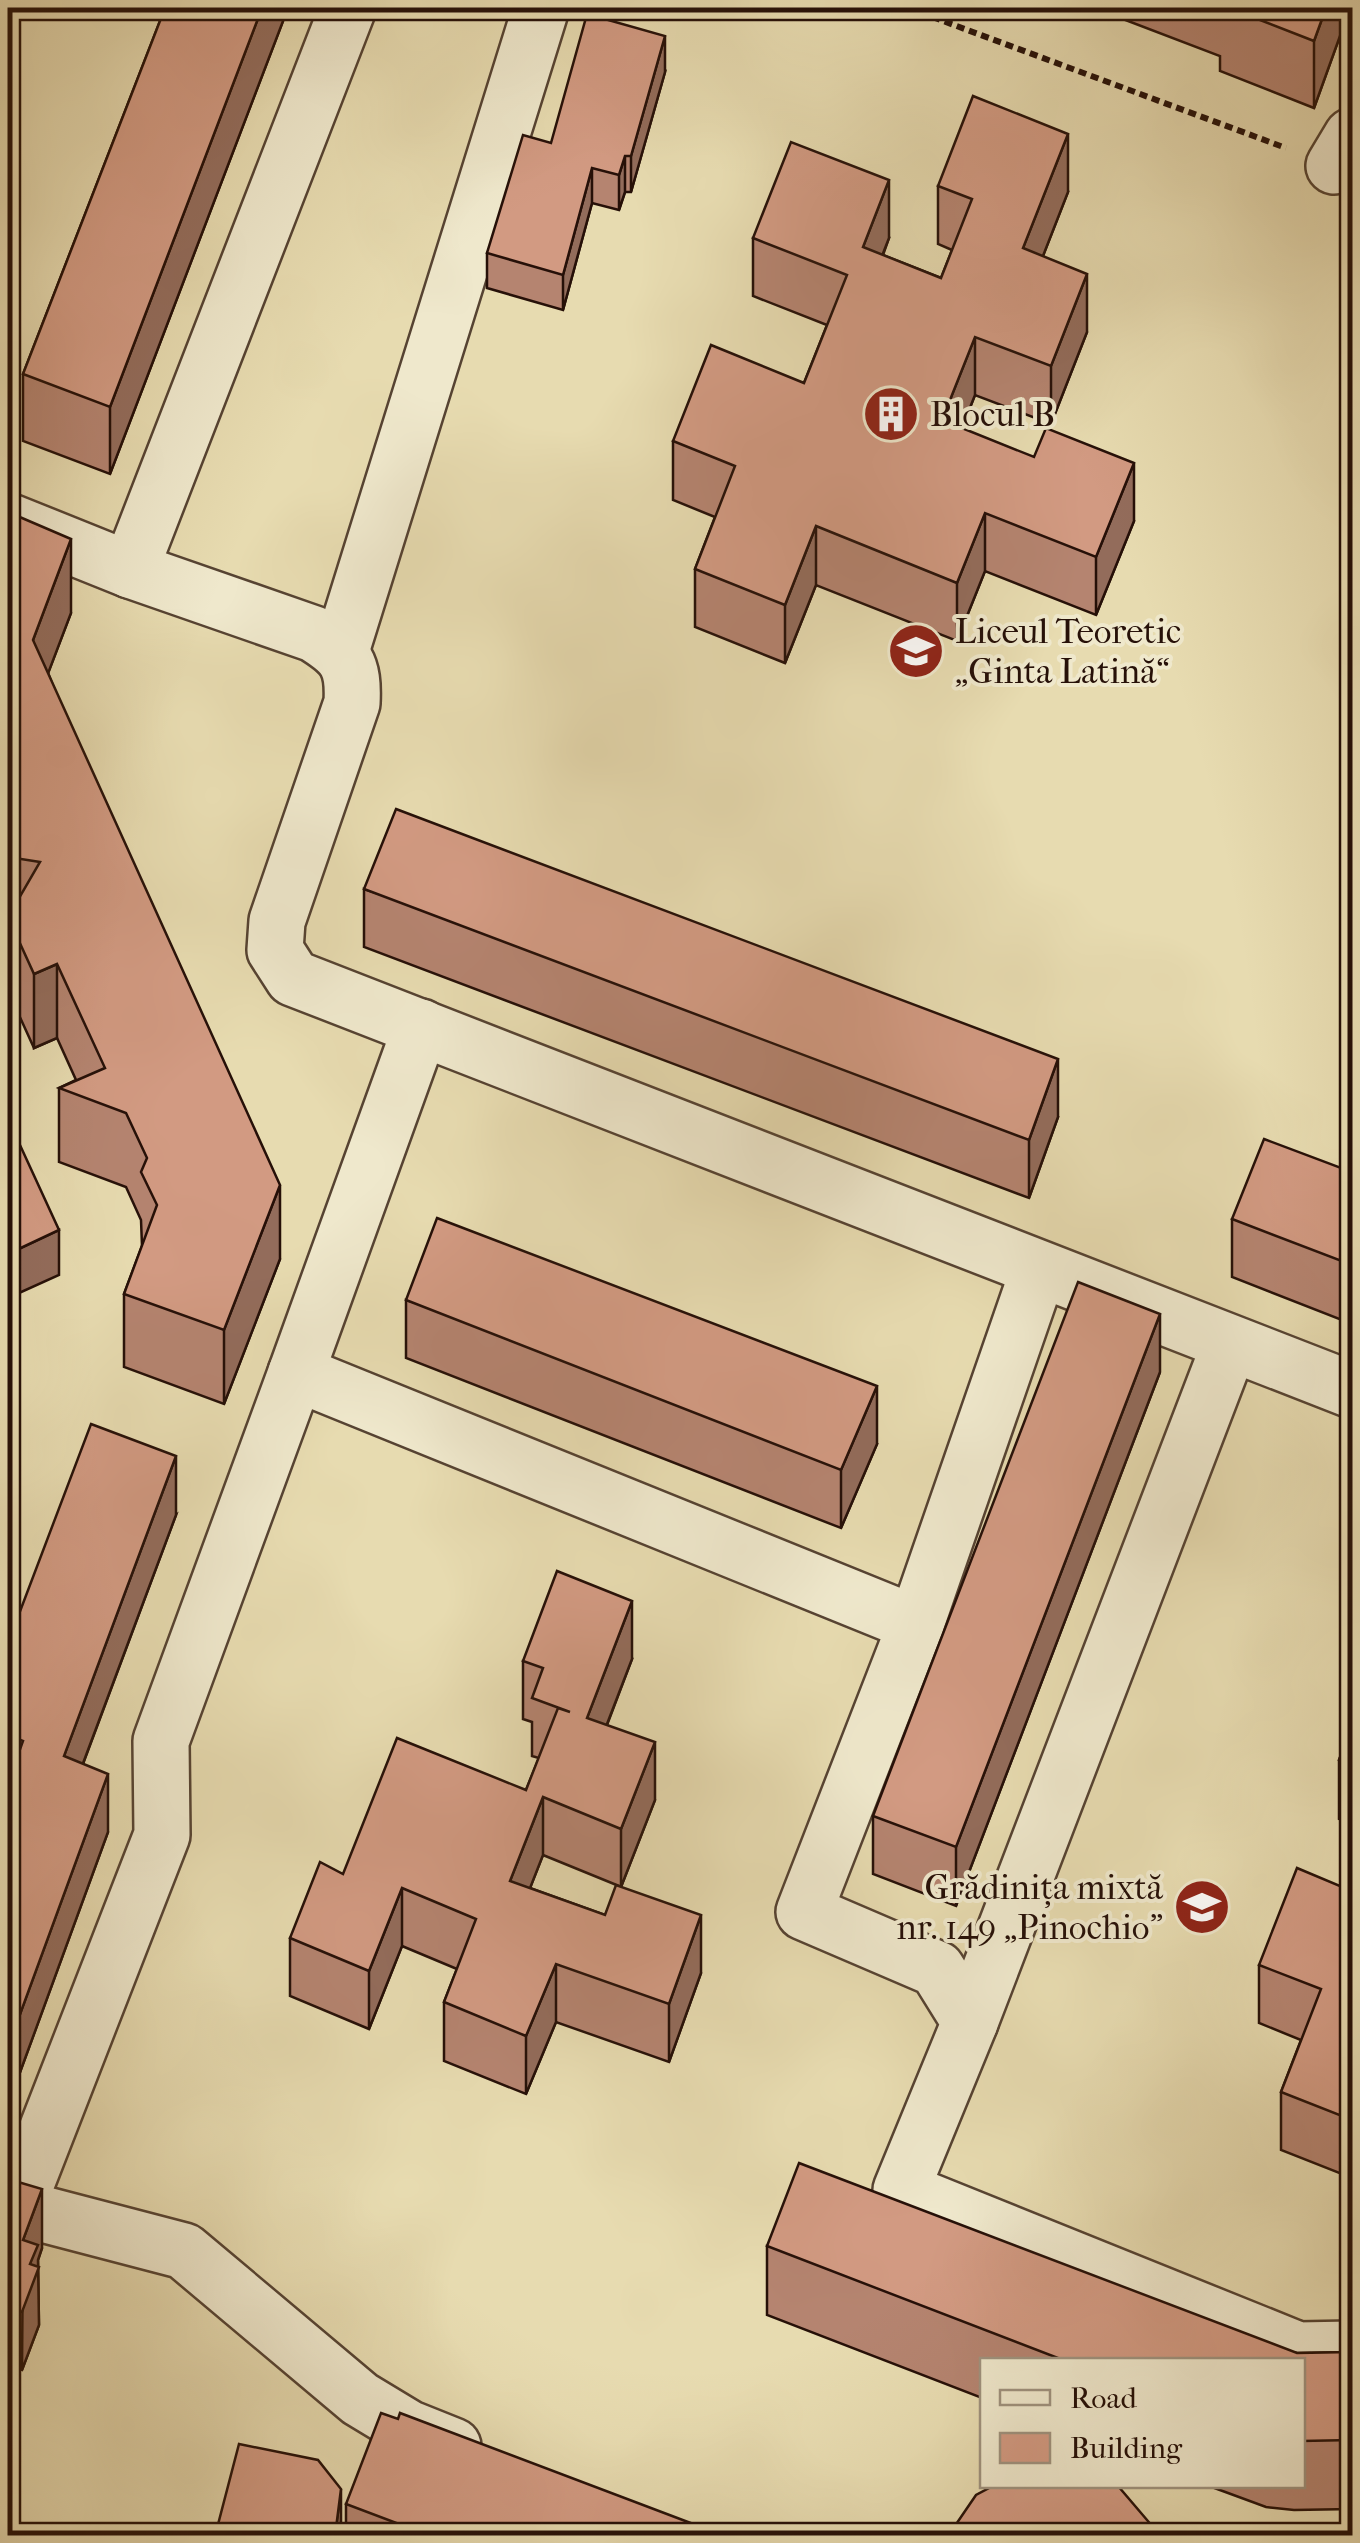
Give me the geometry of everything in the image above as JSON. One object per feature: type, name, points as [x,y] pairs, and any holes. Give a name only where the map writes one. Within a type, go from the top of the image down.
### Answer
[{"type":"lane","points":[[130,570],[348,8]]},
{"type":"lane","points":[[341,651],[541,8]]},
{"type":"lane","points":[[8,522],[130,570],[314,634],[341,651],[353,677],[352,703],[276,921],[274,950],[293,978],[1352,1390]]},
{"type":"lane","points":[[421,1027],[162,1741],[162,1835],[12,2206],[184,2251],[360,2399],[408,2428],[496,2464]]},
{"type":"lane","points":[[970,2022],[937,1969],[804,1912],[916,1624],[1039,1269]]},
{"type":"lane","points":[[1230,1344],[970,2022],[901,2190],[1298,2350],[1352,2349]]},
{"type":"lane","points":[[296,1373],[916,1624]]},
{"type":"path","points":[[908,8],[1343,151]]},
{"type":"path","points":[[8,61],[12,48]]},
{"type":"building","points":[[165,8],[262,8],[110,407],[23,374]]},
{"type":"building","points":[[1229,8],[1326,8],[1314,41]]},
{"type":"building","points":[[587,14],[665,36],[631,156],[625,156],[619,175],[592,168],[563,275],[487,253],[523,135],[551,143]]},
{"type":"building","points":[[973,96],[1068,134],[1023,248],[1087,274],[1051,366],[975,337],[942,420],[1034,457],[1046,428],[1134,463],[1096,557],[985,513],[957,583],[816,526],[785,605],[695,569],[735,466],[673,441],[711,345],[804,383],[847,275],[753,238],[791,142],[889,180],[863,247],[941,278],[972,199],[938,186]]},
{"type":"building","points":[[8,512],[71,539],[33,640],[280,1185],[224,1330],[124,1294],[157,1205],[141,1172],[147,1158],[126,1113],[59,1088],[105,1068],[57,964],[34,974],[8,917],[40,862],[8,857]]},
{"type":"building","points":[[396,809],[1058,1059],[1029,1140],[364,889]]},
{"type":"building","points":[[8,1119],[59,1230],[8,1254]]},
{"type":"building","points":[[1264,1139],[1352,1172],[1352,1265],[1232,1219]]},
{"type":"building","points":[[437,1218],[877,1386],[841,1470],[406,1300]]},
{"type":"building","points":[[1078,1282],[1160,1314],[956,1847],[873,1816]]},
{"type":"building","points":[[91,1424],[176,1456],[64,1756],[108,1774],[8,2047],[8,1783],[23,1741],[8,1735],[8,1643]]},
{"type":"building","points":[[557,1571],[632,1601],[587,1718],[655,1742],[621,1829],[543,1797],[510,1881],[605,1915],[616,1885],[701,1915],[669,2004],[556,1964],[526,2036],[444,2002],[476,1919],[402,1888],[369,1971],[290,1938],[320,1862],[343,1874],[397,1738],[526,1790],[558,1708],[570,1712],[532,1698],[543,1668],[523,1661]]},
{"type":"building","points":[[1352,1725],[1352,1766],[1339,1760]]},
{"type":"building","points":[[1297,1868],[1352,1891],[1352,2120],[1281,2092],[1321,1989],[1259,1965]]},
{"type":"building","points":[[799,2163],[1297,2353],[1352,2352],[1352,2440],[1305,2441],[1305,2358],[1058,2358],[767,2246]]},
{"type":"building","points":[[8,2179],[42,2189],[23,2240],[38,2245],[30,2264],[39,2267],[22,2312],[13,2309],[8,2326]]},
{"type":"building","points":[[381,2413],[398,2419],[400,2413],[725,2536],[413,2536],[415,2530],[346,2504]]},
{"type":"building","points":[[239,2444],[318,2460],[341,2489],[335,2536],[215,2536]]},
{"type":"building","points":[[989,2488],[1120,2488],[1153,2527],[1155,2536],[948,2536],[976,2495]]},
{"type":"place","name":"Blocul B","points":[[891,414]]},
{"type":"place","name":"Liceul Teoretic „Ginta Latină“","points":[[916,651]]},
{"type":"place","name":"Grădinița mixtă nr. 149 „Pinochio”","points":[[1202,1907]]}]
